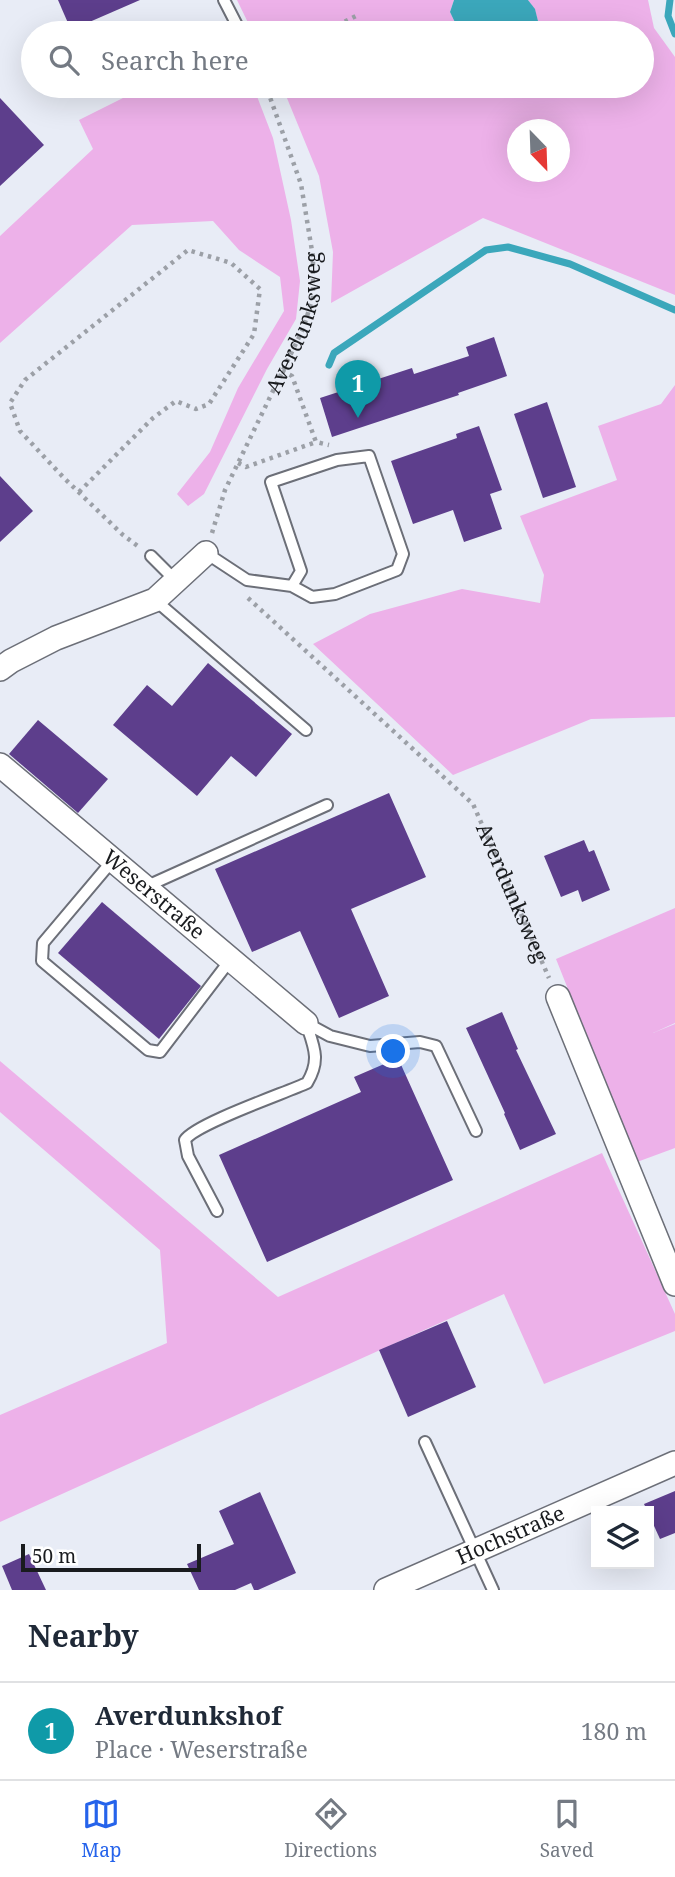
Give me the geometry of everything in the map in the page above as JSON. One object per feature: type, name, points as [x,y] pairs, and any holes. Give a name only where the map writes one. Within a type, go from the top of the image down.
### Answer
[{"type":"street","points":[[6,661],[155,600],[206,553]]},
{"type":"street","name":"Weserstraße","points":[[0,765],[306,1023]]},
{"type":"street","points":[[558,998],[675,1284]]},
{"type":"street","name":"Hochstraße","points":[[386,1590],[675,1463]]},
{"type":"lane","points":[[224,0],[235,21]]},
{"type":"lane","points":[[206,553],[247,580],[292,586],[312,597],[335,594],[397,570],[403,554],[369,456],[337,460],[271,482],[301,570],[292,586]]},
{"type":"lane","points":[[151,556],[176,581]]},
{"type":"lane","points":[[155,600],[306,730]]},
{"type":"lane","points":[[145,887],[327,805]]},
{"type":"lane","points":[[113,860],[43,943],[42,961],[148,1050],[160,1052],[231,959]]},
{"type":"lane","points":[[306,1023],[330,1035],[370,1046],[420,1041],[436,1046],[476,1131]]},
{"type":"lane","points":[[217,1210],[188,1156],[185,1140],[189,1134],[208,1125],[307,1083],[314,1072],[316,1056],[306,1023]]},
{"type":"lane","points":[[425,1443],[493,1590]]},
{"type":"path","points":[[346,21],[356,16]]},
{"type":"path","name":"Averdunksweg","points":[[206,553],[225,490],[303,329],[313,297],[313,257],[301,184],[271,98]]},
{"type":"path","points":[[79,492],[153,418],[176,401],[196,409],[209,404],[254,334],[260,289],[231,263],[188,250],[25,380],[10,402],[20,431],[79,492],[123,534],[151,556]]},
{"type":"path","points":[[282,371],[292,376],[316,442]]},
{"type":"path","points":[[238,464],[246,467],[316,442],[332,446],[337,460]]},
{"type":"path","name":"Averdunksweg","points":[[247,580],[241,591],[473,804],[558,998]]},
{"type":"shaded area","points":[[237,0],[454,0],[450,12],[454,21],[247,21]]},
{"type":"shaded area","points":[[528,0],[648,0],[652,21],[538,21]]},
{"type":"shaded area","points":[[654,28],[675,57],[675,295],[483,218],[331,303],[333,252],[319,176],[287,98],[654,98]]},
{"type":"shaded area","points":[[123,98],[258,98],[273,138],[291,220],[300,281],[296,319],[267,369],[204,494],[188,506],[177,494],[210,452],[238,388],[284,311],[280,277],[239,250],[213,221],[132,225],[0,343],[0,236],[93,149],[79,120]]},
{"type":"shaded area","points":[[675,385],[675,717],[591,719],[453,775],[313,644],[370,614],[462,589],[540,603],[544,575],[520,516],[617,480],[598,426],[661,404]]},
{"type":"shaded area","points":[[675,908],[675,1023],[653,1033],[675,1024],[675,1148],[637,1162],[556,959]]},
{"type":"shaded area","points":[[0,1061],[278,1297],[602,1153],[675,1314],[675,1331],[544,1384],[504,1294],[0,1522],[0,1415],[167,1343],[160,1250],[0,1112]]},
{"type":"water","points":[[454,0],[528,0],[535,9],[538,21],[454,21],[450,12]]},
{"type":"building","points":[[58,0],[140,0],[92,21],[67,21]]},
{"type":"building","points":[[0,98],[44,145],[0,186]]},
{"type":"building","points":[[494,337],[507,376],[458,393],[459,395],[332,437],[320,398],[412,368],[414,374],[469,356],[466,347]]},
{"type":"building","points":[[547,402],[576,487],[543,498],[514,414]]},
{"type":"building","points":[[479,426],[502,490],[490,494],[502,529],[464,542],[453,510],[413,524],[391,461],[457,438],[456,434]]},
{"type":"building","points":[[0,476],[33,511],[0,542]]},
{"type":"building","points":[[208,663],[292,734],[256,777],[231,756],[197,796],[113,725],[147,685],[172,706]]},
{"type":"building","points":[[38,720],[108,779],[78,813],[9,754]]},
{"type":"building","points":[[389,793],[426,877],[351,909],[389,996],[339,1018],[300,931],[252,952],[215,869]]},
{"type":"building","points":[[584,840],[589,852],[594,850],[610,890],[582,902],[578,890],[561,897],[544,856]]},
{"type":"building","points":[[102,902],[201,986],[159,1039],[58,953]]},
{"type":"building","points":[[502,1012],[518,1049],[516,1050],[556,1134],[520,1150],[466,1028]]},
{"type":"building","points":[[398,1058],[453,1180],[267,1262],[219,1155],[361,1092],[354,1077]]},
{"type":"building","points":[[447,1321],[476,1387],[408,1417],[379,1350]]},
{"type":"building","points":[[675,1491],[675,1533],[660,1539],[654,1526],[654,1506],[644,1504]]},
{"type":"building","points":[[260,1492],[296,1573],[258,1590],[254,1590],[251,1583],[235,1590],[199,1590],[187,1564],[234,1544],[219,1511]]},
{"type":"building","points":[[29,1554],[46,1590],[12,1590],[2,1566]]},
{"type":"waterway","points":[[670,0],[668,16],[675,34]]},
{"type":"waterway","points":[[329,365],[334,353],[486,250],[508,247],[570,264],[675,310]]},
{"type":"place","name":"Averdunkshof","points":[[358,418]]}]
